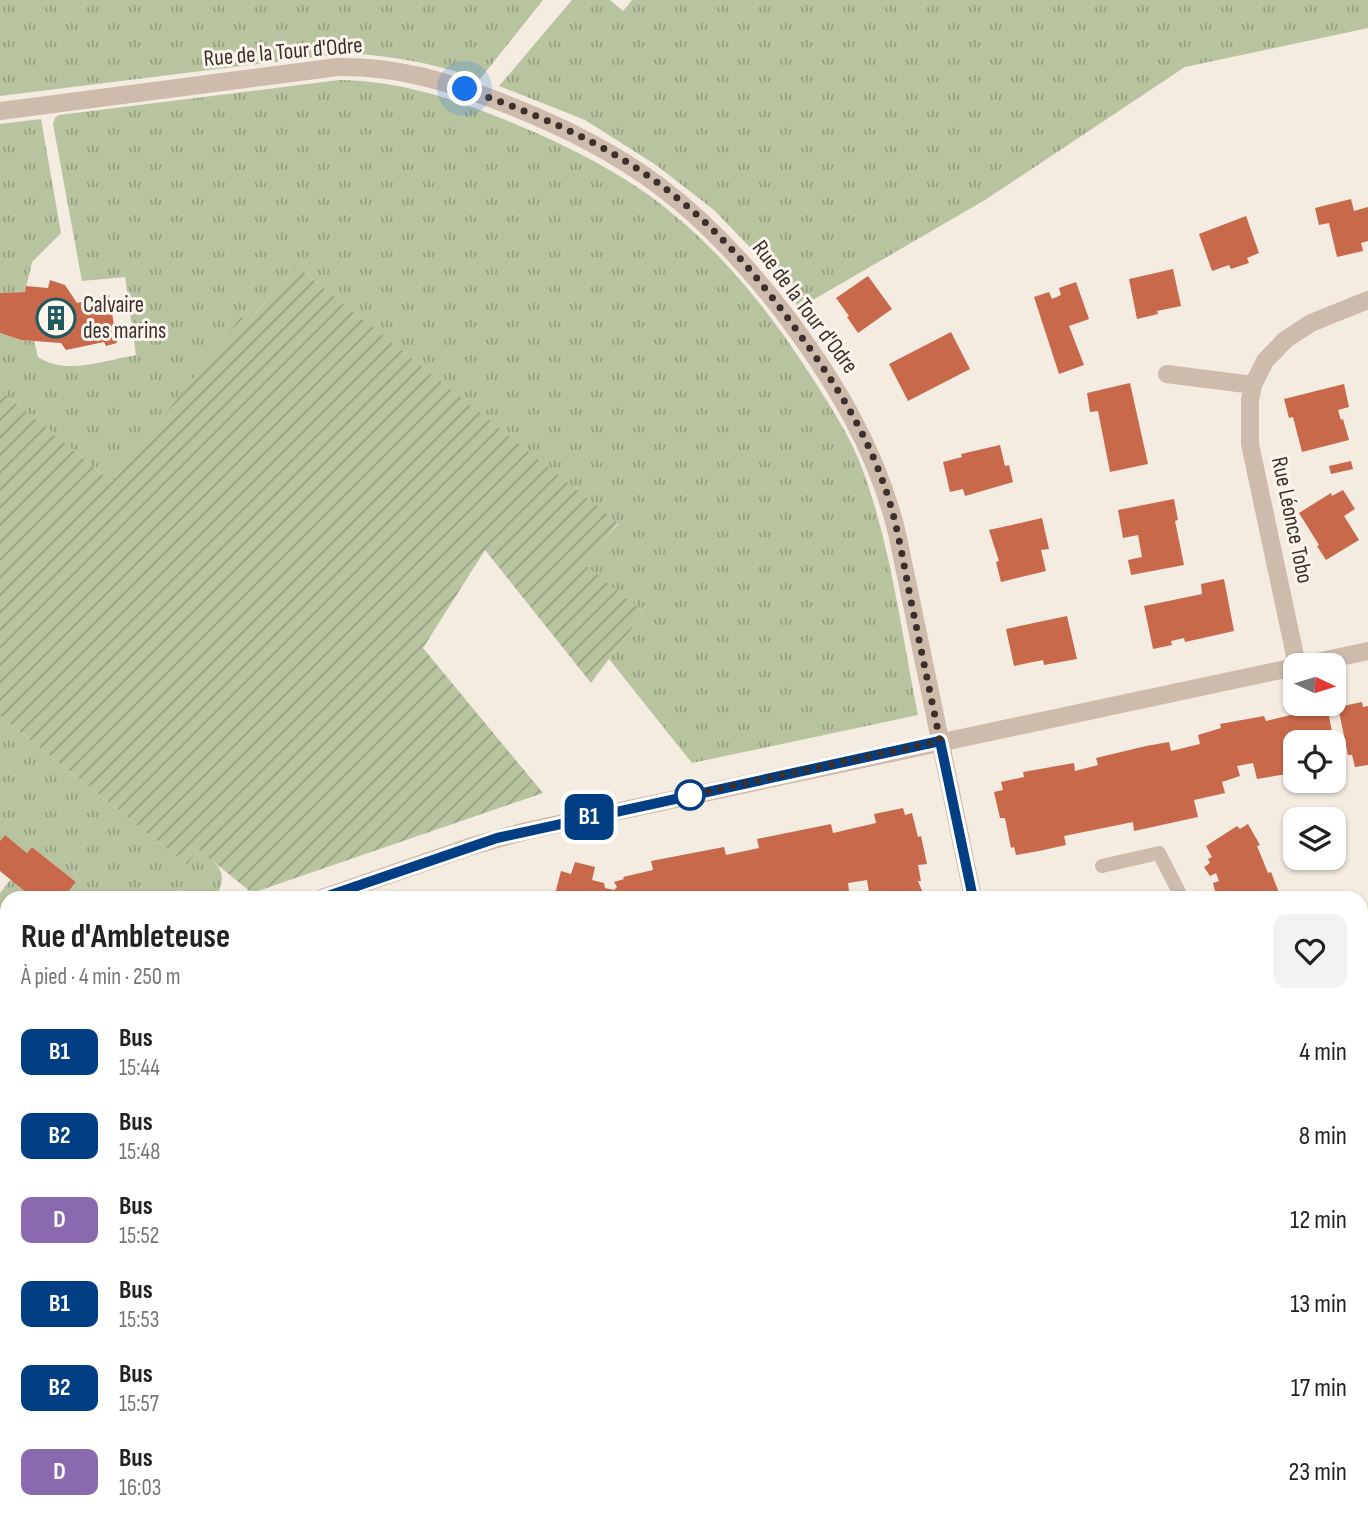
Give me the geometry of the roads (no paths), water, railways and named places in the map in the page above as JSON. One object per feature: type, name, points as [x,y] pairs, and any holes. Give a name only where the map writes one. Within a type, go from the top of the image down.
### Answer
[{"type":"street","name":"Rue de la Tour d'Odre","points":[[0,111],[338,67],[393,70],[431,78],[554,124],[605,149],[677,197],[710,227],[762,284],[825,371],[866,441],[884,484],[897,533],[972,891]]},
{"type":"street","name":"Rue Léonce Tobo","points":[[1293,653],[1250,444],[1248,414],[1253,385],[1265,361],[1291,335],[1326,316],[1368,300]]},
{"type":"street","points":[[1167,373],[1253,385]]},
{"type":"street","points":[[1346,656],[1368,651]]},
{"type":"street","points":[[342,891],[497,838],[1283,669]]},
{"type":"lane","points":[[1102,866],[1159,853],[1178,891]]},
{"type":"place","name":"Calvaire des marins","points":[[56,318]]}]
